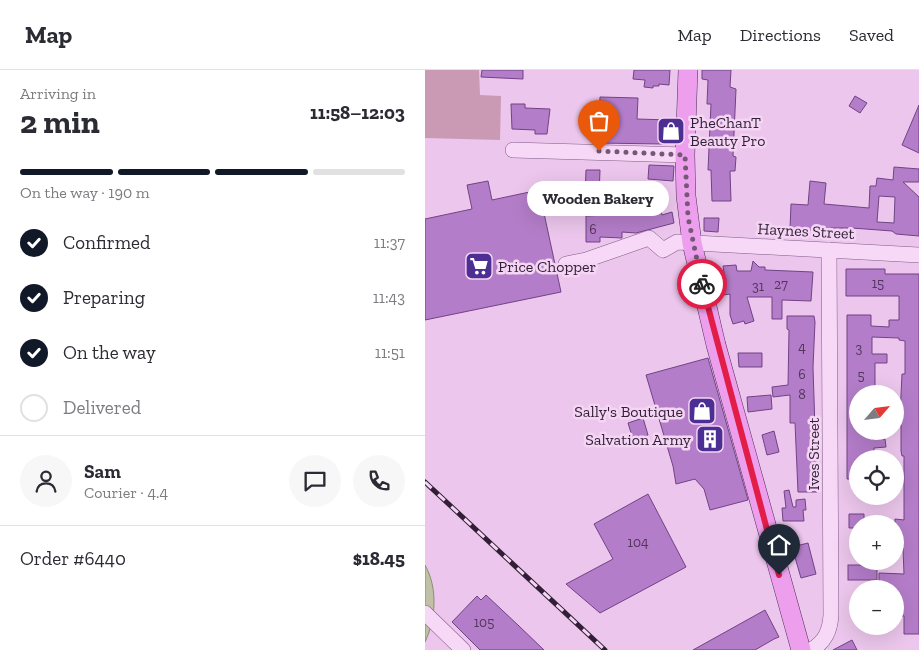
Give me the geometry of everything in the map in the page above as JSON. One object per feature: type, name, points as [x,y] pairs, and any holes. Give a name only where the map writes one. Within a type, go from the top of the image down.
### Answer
[{"type":"main road","points":[[688,70],[685,155],[686,196],[692,243],[716,345],[801,650]]},
{"type":"street","points":[[513,150],[685,155]]},
{"type":"street","name":"Haynes Street","points":[[566,264],[586,260],[649,238],[663,250],[677,242],[919,255]]},
{"type":"street","name":"Ives Street","points":[[811,650],[825,638],[830,628],[831,615],[829,250]]},
{"type":"street","points":[[425,613],[463,650]]},
{"type":"shaded area","points":[[425,70],[479,70],[480,95],[501,96],[500,140],[425,138]]},
{"type":"shaded area","points":[[425,565],[432,584],[434,604],[429,633],[425,642]]},
{"type":"building","points":[[482,70],[523,70],[523,79],[481,77]]},
{"type":"building","points":[[634,70],[670,70],[669,85],[659,84],[659,86],[653,86],[653,88],[644,87],[645,80],[633,79]]},
{"type":"building","points":[[702,70],[731,70],[730,87],[736,89],[733,156],[736,157],[735,171],[730,171],[731,201],[712,201],[711,170],[708,170],[711,104],[707,104],[708,80],[702,79]]},
{"type":"building","points":[[855,96],[867,103],[860,113],[849,106]]},
{"type":"building","points":[[600,97],[638,98],[637,119],[670,120],[670,126],[675,126],[674,138],[663,138],[663,144],[598,143]]},
{"type":"building","points":[[511,104],[525,104],[525,108],[550,109],[547,134],[535,134],[535,130],[512,129]]},
{"type":"building","points":[[919,105],[919,153],[902,145]]},
{"type":"building","points":[[649,165],[674,166],[673,181],[648,179]]},
{"type":"building","points":[[894,167],[919,169],[919,182],[903,182],[919,197],[919,236],[896,234],[892,231],[852,228],[831,228],[831,231],[790,229],[791,204],[808,205],[810,181],[826,183],[824,204],[869,208],[870,186],[876,186],[877,178],[893,180]],"holes":[[[879,196],[895,197],[894,223],[877,222]]]},
{"type":"building","points":[[586,170],[600,170],[599,197],[585,197]]},
{"type":"building","points":[[488,181],[492,200],[539,190],[561,292],[425,320],[425,219],[472,209],[467,185]]},
{"type":"building","points":[[628,207],[641,207],[641,215],[661,210],[662,215],[672,212],[674,223],[636,233],[622,232],[622,238],[600,237],[600,242],[586,242],[586,216],[628,214]]},
{"type":"building","points":[[704,218],[719,218],[718,232],[704,231]]},
{"type":"building","points":[[753,261],[759,267],[765,267],[765,270],[813,272],[811,301],[782,300],[782,319],[772,319],[772,297],[747,297],[754,321],[745,324],[744,321],[733,324],[730,315],[730,294],[723,295],[721,274],[724,273],[723,266],[736,265],[737,271],[751,271]]},
{"type":"building","points":[[846,269],[885,269],[885,274],[919,274],[919,634],[904,634],[904,580],[879,580],[879,573],[904,574],[904,450],[901,450],[901,440],[904,440],[904,385],[901,385],[902,374],[905,374],[905,341],[899,340],[899,338],[872,337],[872,354],[887,354],[887,363],[875,363],[875,385],[849,385],[849,440],[885,440],[886,447],[874,448],[874,450],[849,450],[849,479],[847,479],[847,315],[871,315],[871,326],[889,327],[889,320],[899,320],[899,296],[846,296]]},
{"type":"building","points":[[787,316],[814,316],[813,367],[817,492],[798,492],[795,423],[790,423],[790,395],[773,397],[772,387],[788,385],[789,330],[787,329]]},
{"type":"building","points":[[738,353],[762,353],[762,367],[739,367]]},
{"type":"building","name":"Salvation Army","points":[[708,358],[748,500],[710,510],[704,489],[695,479],[676,484],[673,466],[646,375]]},
{"type":"building","points":[[771,395],[772,409],[748,412],[747,397]]},
{"type":"building","points":[[643,418],[648,435],[633,439],[628,423]]},
{"type":"building","points":[[774,431],[779,452],[767,455],[762,435]]},
{"type":"building","points":[[789,490],[793,507],[796,507],[796,500],[805,499],[804,521],[783,521],[782,508],[786,508],[784,491]]},
{"type":"building","points":[[648,494],[686,567],[600,613],[566,584],[613,559],[594,524]]},
{"type":"building","points":[[808,543],[816,574],[801,578],[792,547]]},
{"type":"building","points":[[848,565],[849,570],[877,570],[877,580],[848,580]]},
{"type":"building","points":[[486,595],[544,650],[480,650],[452,622],[477,596],[481,600]]},
{"type":"building","points":[[765,610],[779,637],[755,650],[693,650]]},
{"type":"building","points":[[852,640],[857,650],[833,650]]},
{"type":"railway","points":[[425,482],[605,650]]},
{"type":"way so far","points":[[599,151],[685,155],[688,217],[702,284]]},
{"type":"place","name":"PheChanT Beauty Pro","points":[[671,131]]},
{"type":"place","name":"Wooden Bakery","points":[[599,151]]},
{"type":"place","name":"Price Chopper","points":[[479,266]]},
{"type":"place","name":"Sally's Boutique","points":[[702,411]]},
{"type":"place","name":"Salvation Army","points":[[710,439]]},
{"type":"route","points":[[702,284],[716,345],[779,575]]}]
